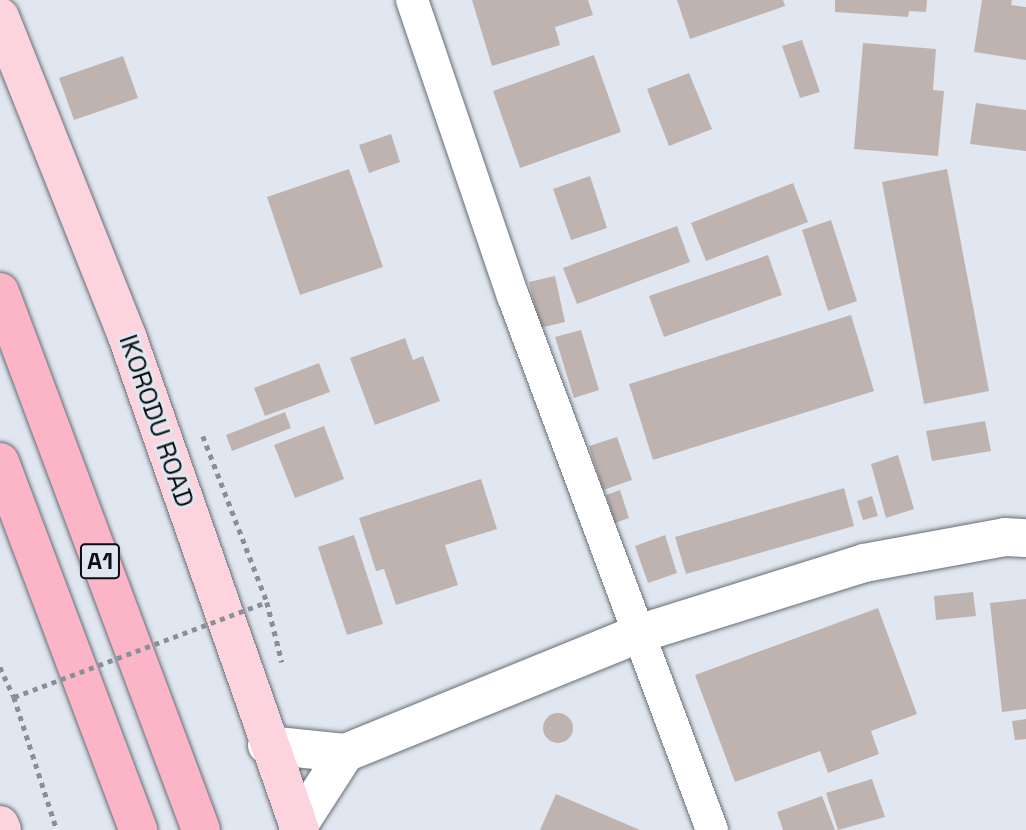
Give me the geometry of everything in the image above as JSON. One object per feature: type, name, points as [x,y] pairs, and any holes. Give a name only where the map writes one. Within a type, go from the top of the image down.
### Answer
[{"type":"highway","name":"A1","points":[[0,292],[201,830]]},
{"type":"highway","name":"A1","points":[[0,462],[138,830]]},
{"type":"main road","name":"IKORODU ROAD","points":[[0,17],[127,336],[267,746],[299,828]]},
{"type":"street","points":[[412,0],[513,296],[712,830]]},
{"type":"street","points":[[267,746],[345,753],[638,634],[864,564],[1005,537],[1026,538]]},
{"type":"street","points":[[299,828],[345,753]]},
{"type":"path","points":[[202,432],[267,603],[283,664]]},
{"type":"path","points":[[14,697],[267,603]]},
{"type":"path","points":[[0,667],[14,697],[57,830]]},
{"type":"building","points":[[472,0],[588,0],[593,15],[555,27],[560,45],[492,66]]},
{"type":"building","points":[[677,0],[783,0],[785,6],[690,39]]},
{"type":"building","points":[[835,0],[927,0],[926,12],[909,11],[908,17],[835,12]]},
{"type":"building","points":[[982,0],[1012,0],[1011,5],[1026,7],[1026,60],[974,52]]},
{"type":"building","points":[[802,40],[820,92],[800,98],[782,46]]},
{"type":"building","points":[[863,43],[936,49],[933,90],[944,91],[938,156],[854,149]]},
{"type":"building","points":[[594,55],[621,132],[520,168],[493,91]]},
{"type":"building","points":[[123,56],[138,98],[74,120],[59,78]]},
{"type":"building","points":[[689,73],[712,129],[669,146],[647,89]]},
{"type":"building","points":[[976,103],[1026,110],[1026,151],[970,144]]},
{"type":"building","points":[[391,134],[400,162],[369,173],[359,145]]},
{"type":"building","points":[[349,169],[383,267],[300,295],[267,197]]},
{"type":"building","points":[[947,169],[989,391],[924,404],[882,182]]},
{"type":"building","points":[[590,176],[607,228],[571,240],[553,189]]},
{"type":"building","points":[[793,183],[808,222],[706,261],[691,223]]},
{"type":"building","points":[[831,220],[857,301],[828,311],[802,230]]},
{"type":"building","points":[[677,226],[690,262],[577,304],[563,268]]},
{"type":"building","points":[[768,255],[782,295],[664,337],[649,296]]},
{"type":"building","points":[[555,276],[565,322],[540,328],[529,282]]},
{"type":"building","points":[[851,315],[874,391],[653,460],[629,384]]},
{"type":"building","points":[[581,330],[599,390],[574,398],[555,337]]},
{"type":"building","points":[[405,338],[413,360],[423,356],[440,401],[375,425],[350,358]]},
{"type":"building","points":[[319,363],[330,392],[265,416],[254,388]]},
{"type":"building","points":[[285,412],[291,428],[232,451],[226,435]]},
{"type":"building","points":[[985,421],[991,451],[932,461],[926,431]]},
{"type":"building","points":[[324,426],[344,479],[295,498],[274,445]]},
{"type":"building","points":[[617,437],[632,480],[603,490],[589,446]]},
{"type":"building","points":[[898,455],[914,509],[886,518],[871,464]]},
{"type":"building","points":[[481,479],[497,529],[445,545],[458,585],[396,605],[384,569],[376,571],[359,518]]},
{"type":"building","points":[[844,488],[854,526],[686,574],[675,537]]},
{"type":"building","points":[[620,490],[629,518],[615,523],[606,495]]},
{"type":"building","points":[[872,496],[878,516],[863,520],[857,501]]},
{"type":"building","points":[[354,535],[383,624],[347,635],[318,547]]},
{"type":"building","points":[[665,535],[677,573],[648,583],[635,546]]},
{"type":"building","points":[[973,592],[976,616],[936,620],[934,596]]},
{"type":"building","points":[[1026,599],[1026,709],[1002,712],[990,603]]},
{"type":"building","points":[[878,608],[917,714],[871,731],[879,754],[828,773],[820,751],[735,782],[695,675]]},
{"type":"building","points":[[558,713],[569,717],[573,728],[569,739],[558,743],[547,739],[543,728],[547,717]]},
{"type":"building","points":[[1026,719],[1026,739],[1015,740],[1012,721]]},
{"type":"building","points":[[872,779],[885,817],[838,830],[826,793]]},
{"type":"building","points":[[556,794],[640,830],[540,830]]},
{"type":"building","points":[[822,796],[835,830],[783,830],[777,812]]}]
